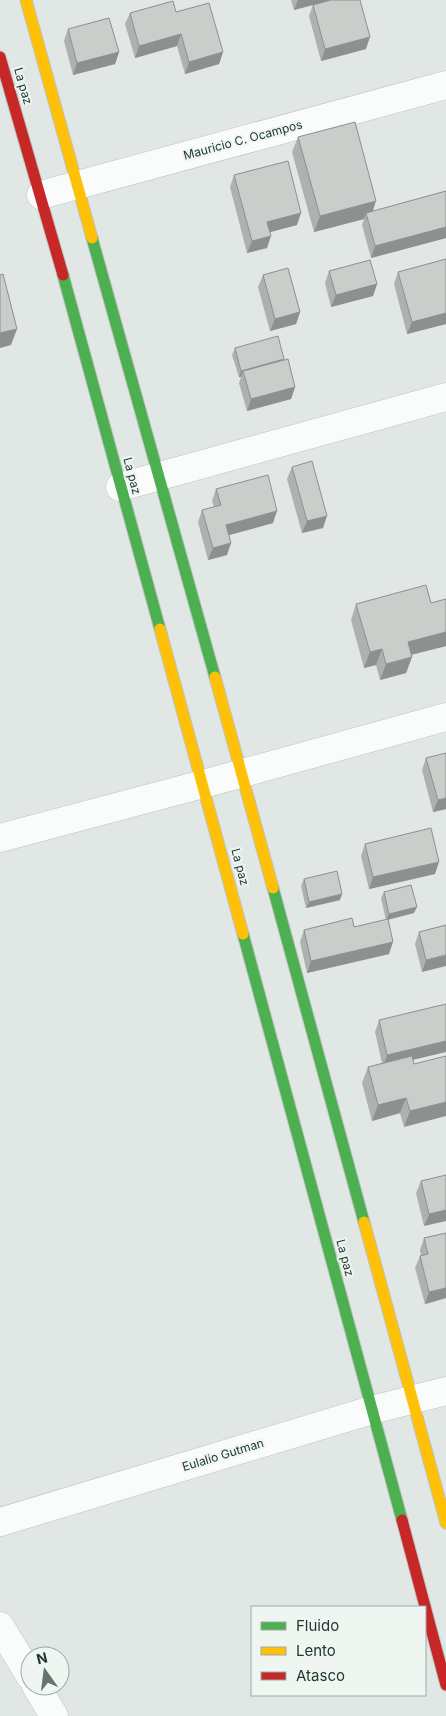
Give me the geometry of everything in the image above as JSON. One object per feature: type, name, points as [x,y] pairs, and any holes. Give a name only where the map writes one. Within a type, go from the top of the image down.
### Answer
[{"type":"street","name":"La paz","points":[[26,0],[159,476],[446,1523]]},
{"type":"street","name":"La paz","points":[[0,57],[41,195],[203,784],[425,1606]]},
{"type":"street","name":"Mauricio C. Ocampos","points":[[41,195],[446,85]]},
{"type":"street","points":[[120,487],[446,397]]},
{"type":"street","points":[[0,838],[446,717]]},
{"type":"street","name":"Eulalio Gutman","points":[[0,1522],[372,1410],[446,1392]]},
{"type":"street","name":"La paz","points":[[426,1611],[446,1686]]},
{"type":"street","points":[[0,1626],[20,1659]]},
{"type":"street","points":[[42,1696],[54,1716]]},
{"type":"building","points":[[331,0],[360,0],[370,37],[325,49],[313,5]]},
{"type":"building","points":[[173,1],[176,12],[209,3],[223,52],[189,62],[181,34],[139,46],[130,13]]},
{"type":"building","points":[[109,18],[119,52],[77,63],[68,29]]},
{"type":"building","points":[[355,122],[376,201],[320,216],[298,137]]},
{"type":"building","points":[[288,161],[301,213],[267,222],[271,236],[252,241],[234,175]]},
{"type":"building","points":[[446,191],[446,227],[375,246],[366,213]]},
{"type":"building","points":[[446,259],[446,313],[412,322],[398,272]]},
{"type":"building","points":[[370,260],[377,284],[336,295],[329,271]]},
{"type":"building","points":[[288,268],[300,312],[275,319],[263,275]]},
{"type":"building","points":[[3,274],[17,329],[0,333],[0,275]]},
{"type":"building","points":[[278,336],[284,359],[241,371],[235,348]]},
{"type":"building","points":[[288,359],[295,387],[251,399],[243,371]]},
{"type":"building","points":[[312,461],[327,516],[307,521],[292,467]]},
{"type":"building","points":[[268,475],[277,511],[226,525],[231,543],[213,548],[202,510],[221,505],[216,489]]},
{"type":"building","points":[[426,585],[431,603],[446,599],[446,632],[408,642],[412,657],[386,664],[382,649],[370,652],[356,604]]},
{"type":"building","points":[[446,753],[446,798],[438,800],[426,758]]},
{"type":"building","points":[[431,828],[439,862],[373,877],[365,844]]},
{"type":"building","points":[[337,871],[342,894],[309,902],[304,879]]},
{"type":"building","points":[[411,885],[417,907],[389,914],[384,892]]},
{"type":"building","points":[[352,918],[354,927],[388,919],[393,942],[311,961],[304,930]]},
{"type":"building","points":[[446,925],[446,955],[426,960],[419,932]]},
{"type":"building","points":[[446,1004],[446,1041],[387,1055],[379,1020]]},
{"type":"building","points":[[412,1056],[414,1064],[446,1056],[446,1102],[410,1111],[406,1098],[378,1105],[368,1067]]},
{"type":"building","points":[[446,1175],[446,1210],[429,1214],[421,1181]]},
{"type":"building","points":[[446,1233],[446,1288],[429,1292],[420,1256],[428,1254],[424,1238]]},
{"type":"traffic: fast","points":[[92,238],[215,677]]},
{"type":"traffic: fast","points":[[63,275],[160,629]]},
{"type":"traffic: fast","points":[[273,888],[364,1222]]},
{"type":"traffic: fast","points":[[243,934],[402,1520]]},
{"type":"traffic: slow","points":[[26,0],[92,238]]},
{"type":"traffic: slow","points":[[160,629],[243,934]]},
{"type":"traffic: slow","points":[[215,677],[273,888]]},
{"type":"traffic: slow","points":[[364,1222],[446,1523]]},
{"type":"traffic: jam","points":[[0,57],[63,275]]},
{"type":"traffic: jam","points":[[402,1520],[425,1606]]},
{"type":"traffic: jam","points":[[426,1610],[446,1685]]}]
